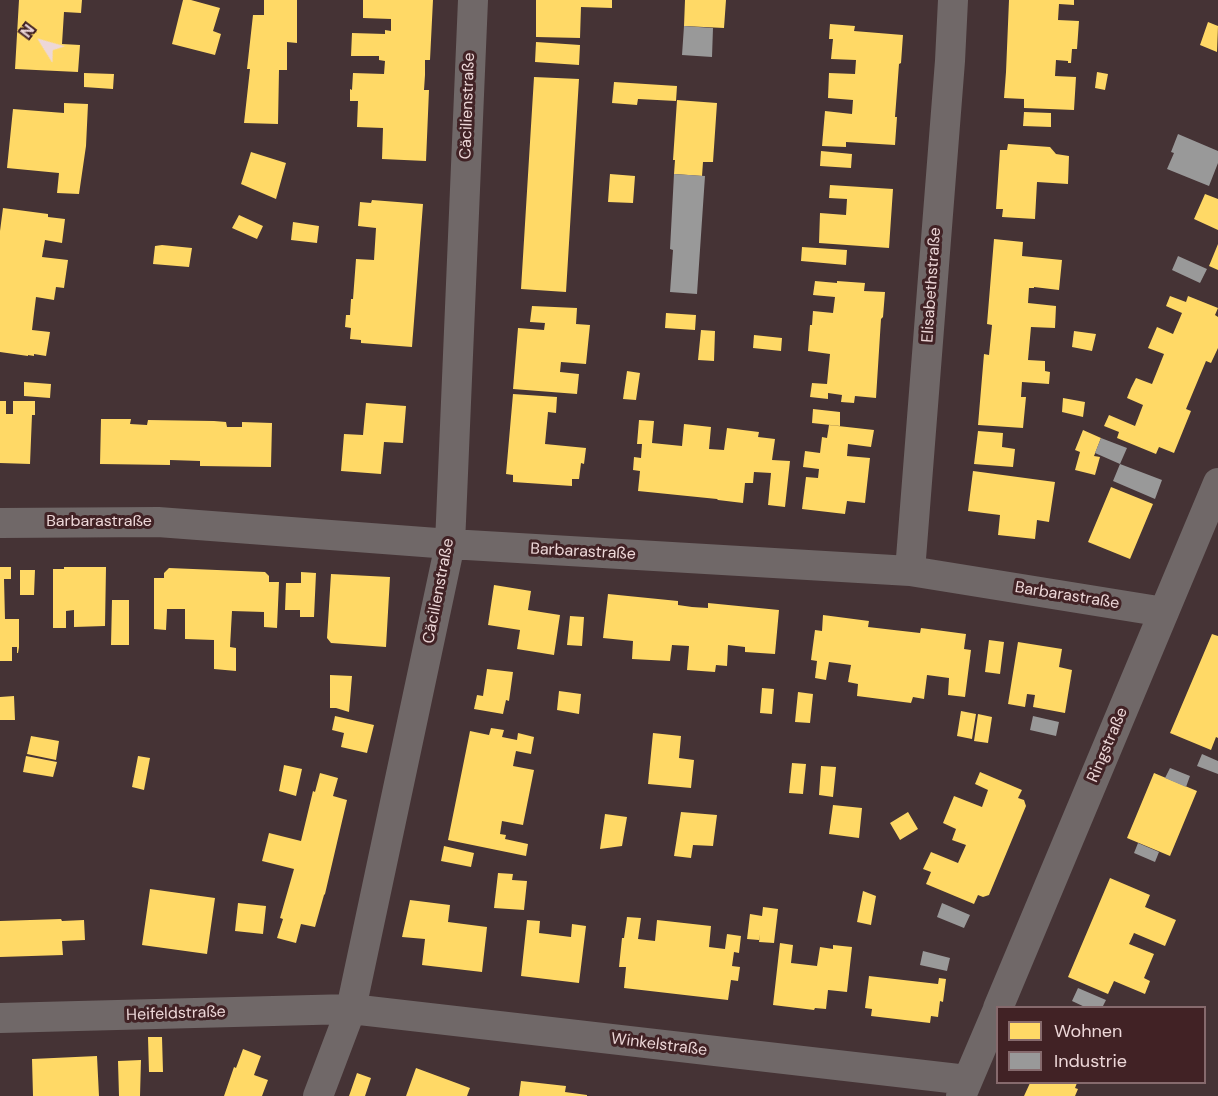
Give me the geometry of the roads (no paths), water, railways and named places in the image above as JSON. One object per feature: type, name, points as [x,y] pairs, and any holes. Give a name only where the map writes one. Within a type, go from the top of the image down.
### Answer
[{"type":"street","name":"Cäcilienstraße","points":[[318,1096],[351,1009],[450,544],[473,0]]},
{"type":"street","name":"Elisabethstraße","points":[[910,571],[953,0]]},
{"type":"street","name":"Ringstraße","points":[[999,1006],[1218,483]]},
{"type":"street","name":"Barbarastraße","points":[[0,523],[158,522],[450,544],[910,571],[1164,612]]},
{"type":"street","name":"Heifeldstraße","points":[[0,1018],[351,1009]]},
{"type":"street","name":"Winkelstraße","points":[[351,1009],[964,1088]]},
{"type":"street","name":"Ringstraße","points":[[964,1088],[996,1013]]}]
